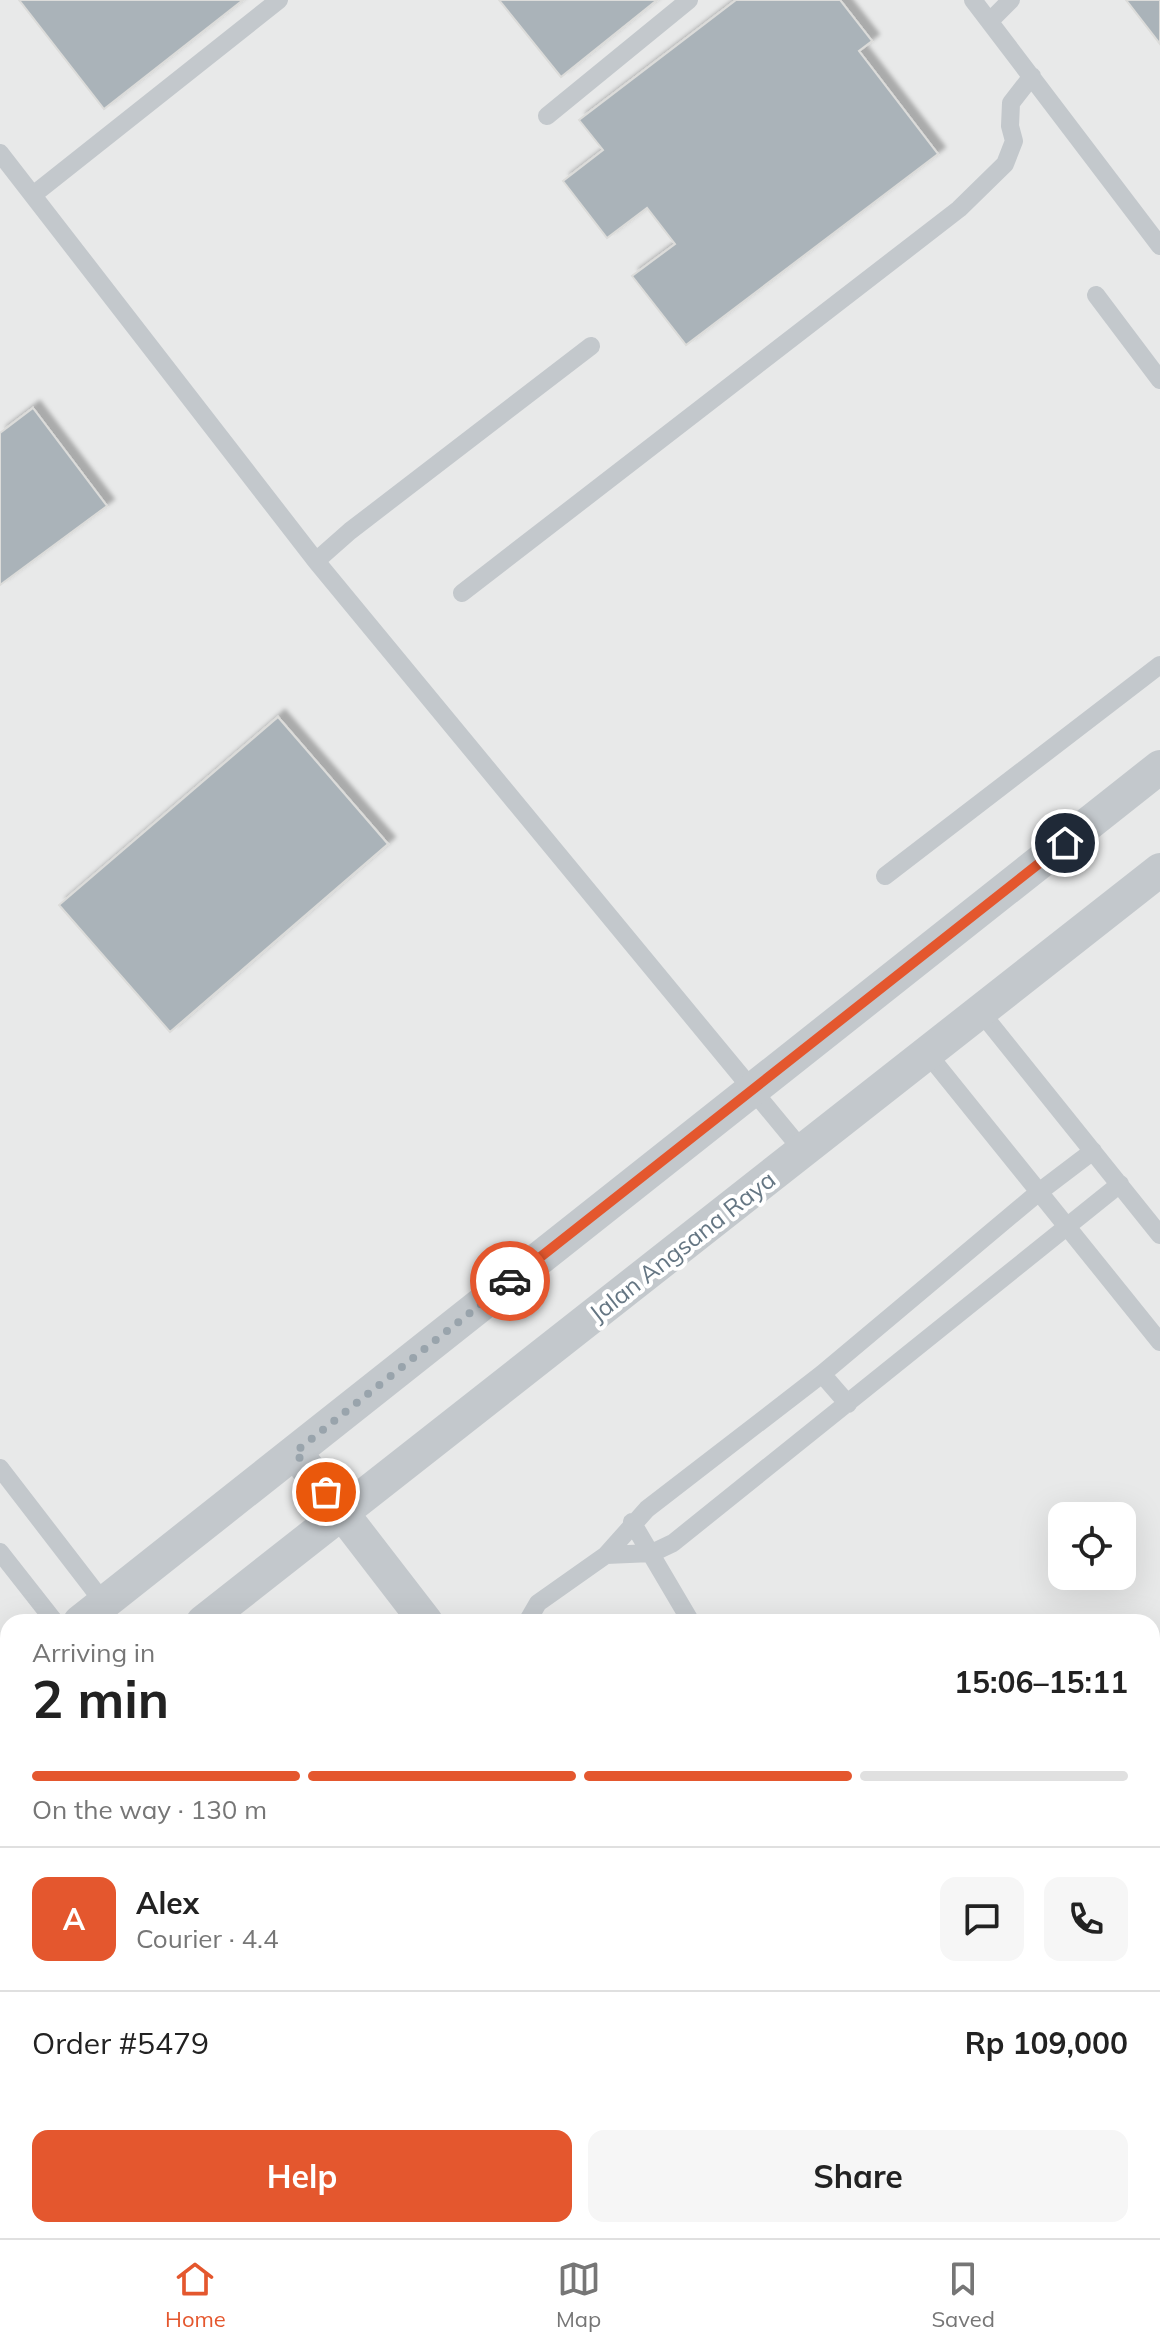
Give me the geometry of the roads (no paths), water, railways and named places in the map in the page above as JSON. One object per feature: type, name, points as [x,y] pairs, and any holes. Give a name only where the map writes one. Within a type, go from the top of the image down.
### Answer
[{"type":"street","points":[[92,1613],[1160,767]]},
{"type":"street","name":"Jalan Angsana Raya","points":[[213,1614],[1160,870]]},
{"type":"street","points":[[295,1452],[420,1614]]},
{"type":"lane","points":[[33,195],[279,0]]},
{"type":"lane","points":[[547,116],[689,0]]},
{"type":"lane","points":[[973,0],[1160,246]]},
{"type":"lane","points":[[990,21],[1011,0]]},
{"type":"lane","points":[[462,593],[959,209],[1005,164],[1014,141],[1010,126],[1011,103],[1032,76]]},
{"type":"lane","points":[[0,153],[316,561],[755,1088],[803,1151]]},
{"type":"lane","points":[[1096,295],[1160,380]]},
{"type":"lane","points":[[316,561],[350,531],[591,346]]},
{"type":"lane","points":[[885,876],[1160,665]]},
{"type":"lane","points":[[980,1011],[1160,1235]]},
{"type":"lane","points":[[927,1053],[1160,1342]]},
{"type":"lane","points":[[532,1614],[538,1603],[553,1590],[606,1555],[632,1522],[822,1374],[1039,1192],[1093,1151]]},
{"type":"lane","points":[[606,1555],[652,1553],[673,1543],[1120,1184]]},
{"type":"lane","points":[[822,1374],[848,1404]]},
{"type":"lane","points":[[0,1468],[92,1613]]},
{"type":"lane","points":[[632,1522],[686,1614]]},
{"type":"lane","points":[[0,1552],[49,1614]]}]
